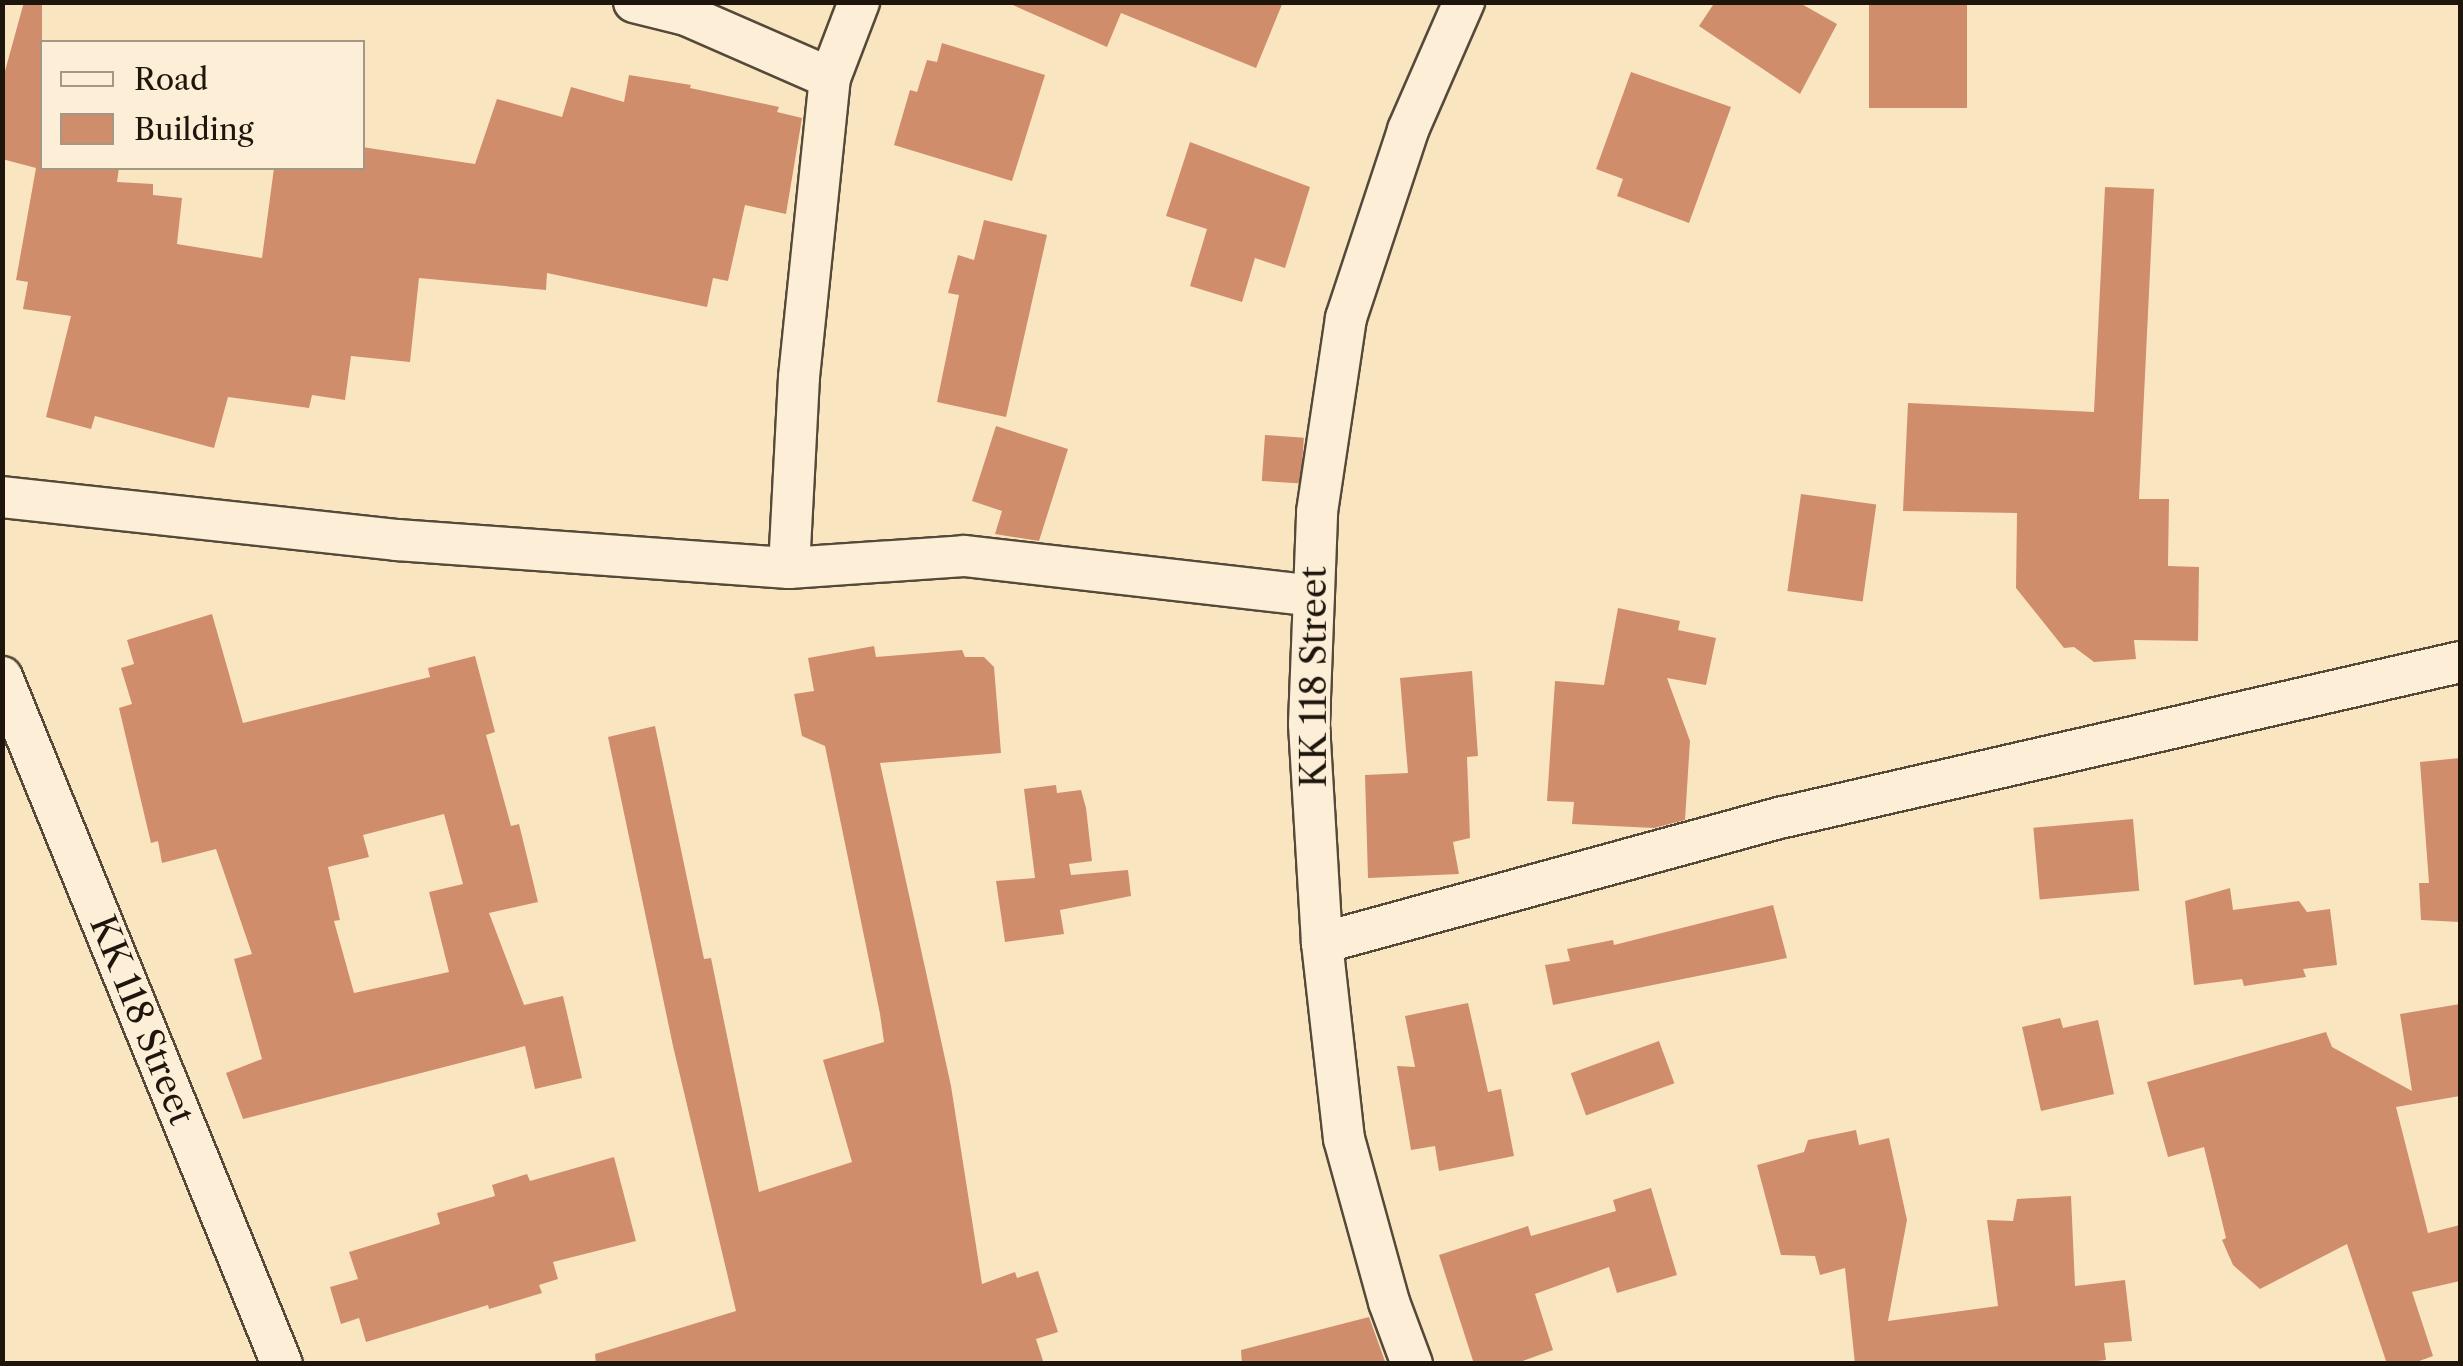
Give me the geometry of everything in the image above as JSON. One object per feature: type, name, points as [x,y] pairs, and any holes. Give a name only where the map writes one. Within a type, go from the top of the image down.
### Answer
[{"type":"street","points":[[634,2],[686,15],[830,78]]},
{"type":"street","points":[[789,568],[799,377],[830,78],[860,2]]},
{"type":"street","name":"KK 118 Street","points":[[1412,1364],[1389,1302],[1344,1139],[1322,943],[1308,724],[1317,512],[1346,318],[1408,130],[1464,2]]},
{"type":"street","points":[[2,497],[397,540],[789,568],[964,556],[1314,596]]},
{"type":"street","points":[[1322,943],[1784,817],[2460,662]]},
{"type":"street","name":"KK 118 Street","points":[[4,688],[282,1364]]},
{"type":"building","points":[[24,2],[42,2],[40,170],[119,170],[117,182],[153,184],[153,195],[182,198],[177,244],[262,258],[274,170],[365,170],[365,147],[475,164],[497,99],[562,117],[571,87],[624,102],[629,75],[691,85],[690,88],[779,107],[777,112],[802,118],[786,214],[745,205],[728,281],[713,278],[707,307],[547,273],[546,290],[419,278],[410,362],[351,356],[345,400],[312,395],[309,408],[228,397],[214,448],[95,416],[91,429],[46,417],[71,316],[23,309],[28,282],[16,280],[36,168],[2,159],[2,82]]},
{"type":"building","points":[[1006,2],[1283,2],[1256,68],[1121,13],[1107,47]]},
{"type":"building","points":[[1715,2],[1798,2],[1837,24],[1800,94],[1699,26]]},
{"type":"building","points":[[1869,2],[1967,2],[1967,108],[1869,108]]},
{"type":"building","points":[[942,43],[1045,75],[1012,181],[894,145],[910,90],[917,92],[927,60],[937,62]]},
{"type":"building","points":[[1631,72],[1731,107],[1689,223],[1617,196],[1623,179],[1596,169]]},
{"type":"building","points":[[1190,142],[1310,187],[1285,268],[1255,258],[1242,302],[1190,286],[1207,229],[1166,216]]},
{"type":"building","points":[[2105,187],[2154,189],[2139,499],[2169,499],[2168,566],[2199,567],[2198,641],[2134,640],[2136,659],[2094,662],[2074,647],[2064,648],[2016,588],[2017,513],[1903,511],[1908,403],[2094,412]]},
{"type":"building","points":[[984,220],[1047,235],[1006,417],[937,402],[959,295],[948,293],[958,255],[974,260]]},
{"type":"building","points":[[996,426],[1068,449],[1039,541],[995,534],[1002,511],[972,501]]},
{"type":"building","points":[[1265,435],[1304,438],[1301,484],[1262,481]]},
{"type":"building","points":[[1801,494],[1876,505],[1863,602],[1787,591]]},
{"type":"building","points":[[1618,608],[1680,621],[1678,630],[1716,638],[1706,685],[1667,678],[1690,741],[1685,820],[1654,828],[1572,824],[1574,802],[1547,801],[1555,681],[1604,685]]},
{"type":"building","points":[[212,614],[243,723],[430,677],[428,668],[475,656],[495,732],[486,735],[511,826],[519,824],[538,902],[489,913],[524,1005],[563,996],[582,1078],[535,1089],[525,1046],[243,1119],[226,1073],[262,1059],[234,959],[252,954],[216,849],[162,863],[158,841],[151,843],[119,708],[132,704],[121,668],[134,664],[127,640]],"holes":[[[444,814],[463,884],[429,892],[449,972],[354,993],[334,921],[340,920],[328,867],[369,857],[363,835]]]},
{"type":"building","points":[[874,646],[876,657],[962,650],[965,657],[984,657],[994,667],[1001,753],[880,763],[951,1086],[982,1284],[1015,1272],[1017,1278],[1038,1271],[1058,1332],[1036,1339],[1044,1364],[596,1364],[595,1354],[736,1311],[673,1046],[608,737],[655,726],[704,959],[711,958],[759,1192],[852,1162],[823,1060],[884,1042],[825,746],[802,736],[794,694],[814,691],[808,658]]},
{"type":"building","points":[[1472,671],[1478,756],[1467,757],[1470,838],[1453,842],[1459,874],[1368,878],[1365,775],[1408,773],[1400,678]]},
{"type":"building","points":[[2460,758],[2460,922],[2421,920],[2419,883],[2429,883],[2420,762]]},
{"type":"building","points":[[1056,785],[1057,793],[1081,790],[1086,808],[1092,861],[1069,864],[1071,875],[1128,870],[1131,896],[1060,910],[1064,934],[1005,942],[996,881],[1035,878],[1024,789]]},
{"type":"building","points":[[2133,819],[2139,891],[2040,899],[2033,828]]},
{"type":"building","points":[[2230,888],[2233,910],[2299,901],[2307,912],[2330,909],[2337,965],[2303,969],[2306,977],[2244,986],[2242,979],[2194,985],[2185,901]]},
{"type":"building","points":[[1773,905],[1787,958],[1553,1005],[1545,965],[1570,961],[1567,949],[1613,940],[1614,945]]},
{"type":"building","points":[[1468,1003],[1488,1092],[1501,1089],[1514,1156],[1439,1171],[1435,1146],[1411,1150],[1397,1066],[1415,1067],[1405,1016]]},
{"type":"building","points":[[2460,1004],[2460,1096],[2396,1107],[2428,1233],[2460,1225],[2460,1281],[2412,1292],[2433,1356],[2411,1364],[2387,1364],[2347,1244],[2260,1289],[2233,1265],[2222,1240],[2226,1238],[2204,1147],[2168,1157],[2147,1082],[2326,1032],[2332,1047],[2412,1091],[2400,1014]]},
{"type":"building","points":[[2060,1018],[2063,1028],[2098,1020],[2114,1094],[2041,1111],[2022,1027]]},
{"type":"building","points":[[1659,1041],[1674,1083],[1586,1115],[1571,1073]]},
{"type":"building","points":[[1856,1130],[1859,1145],[1889,1138],[1907,1220],[1888,1321],[1998,1306],[1987,1220],[2013,1221],[2017,1199],[2071,1196],[2075,1286],[2125,1280],[2132,1341],[2104,1343],[2106,1360],[2071,1364],[1855,1364],[1845,1268],[1820,1275],[1815,1256],[1781,1255],[1757,1165],[1804,1152],[1808,1140]]},
{"type":"building","points":[[614,1157],[636,1241],[553,1262],[558,1279],[539,1285],[542,1293],[489,1309],[488,1305],[366,1342],[359,1318],[341,1324],[330,1287],[358,1279],[349,1252],[440,1224],[437,1213],[495,1196],[492,1185],[527,1174],[530,1181]]},
{"type":"building","points":[[1651,1188],[1677,1275],[1617,1293],[1609,1267],[1535,1294],[1553,1350],[1514,1364],[1474,1364],[1439,1255],[1528,1226],[1531,1236],[1616,1211],[1613,1200]]},
{"type":"building","points":[[1369,1317],[1386,1364],[1242,1364],[1241,1350]]}]
